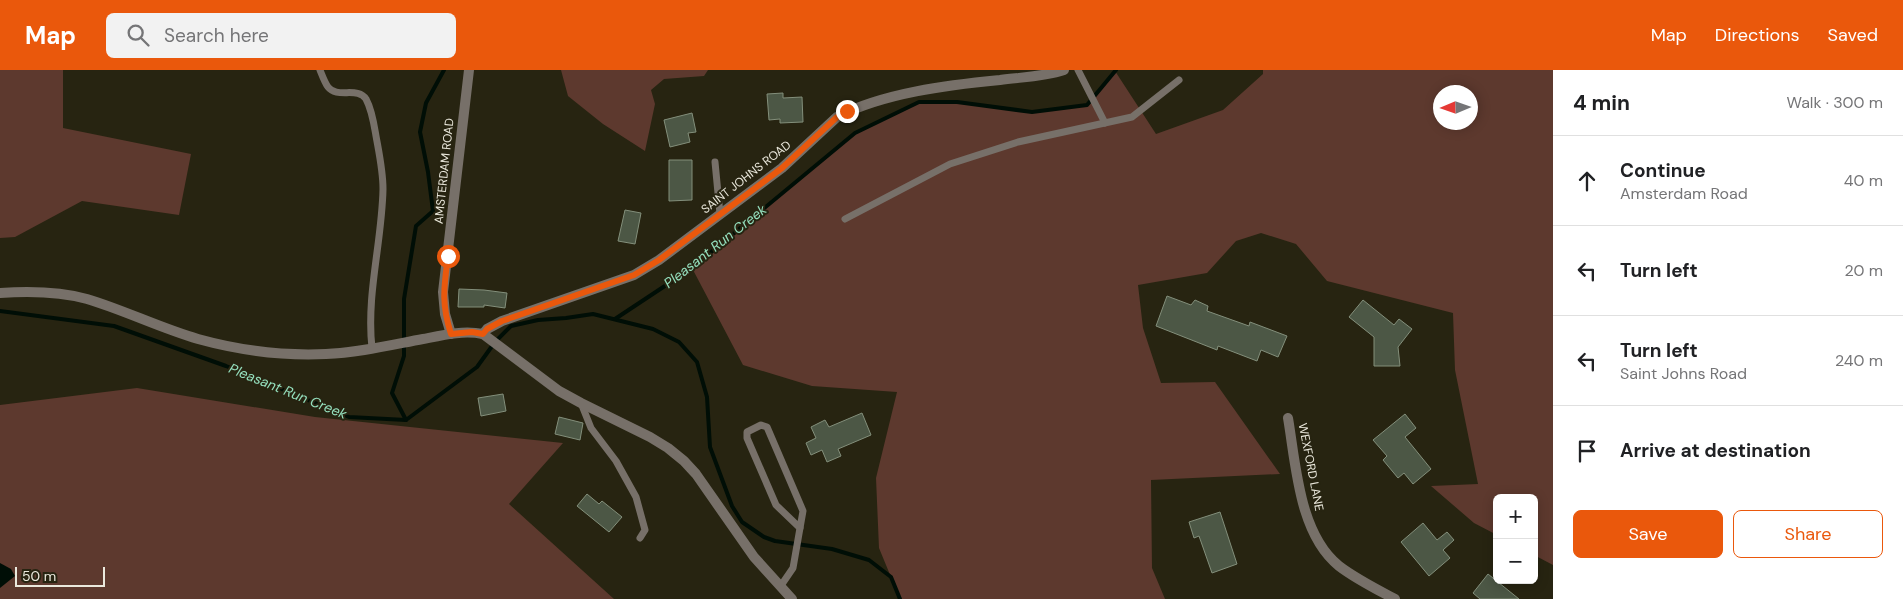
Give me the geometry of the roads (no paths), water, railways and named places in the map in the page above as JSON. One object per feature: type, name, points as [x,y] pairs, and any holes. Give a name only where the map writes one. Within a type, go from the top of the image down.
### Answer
[{"type":"street","name":"AMSTERDAM ROAD","points":[[451,334],[445,314],[443,292],[469,70]]},
{"type":"street","name":"SAINT JOHNS ROAD","points":[[487,336],[487,329],[502,321],[634,275],[659,260],[782,168],[837,117],[847,111],[896,96],[931,89],[1041,76],[1064,70]]},
{"type":"street","points":[[0,293],[29,291],[58,294],[86,300],[197,338],[261,351],[326,354],[451,334],[472,332],[487,336],[559,390],[650,437],[684,461],[696,474],[754,557],[792,599]]},
{"type":"street","name":"WEXFORD LANE","points":[[1288,418],[1303,500],[1310,524],[1317,539],[1338,565],[1395,599]]},
{"type":"lane","points":[[320,70],[328,88],[336,93],[360,94],[365,98],[372,117],[383,189],[371,306],[370,329],[372,348]]},
{"type":"lane","points":[[1078,70],[1105,123]]},
{"type":"lane","points":[[845,219],[950,164],[1018,142],[1132,117],[1179,80]]},
{"type":"lane","points":[[715,162],[720,214]]},
{"type":"lane","points":[[581,403],[590,428],[616,460],[636,498],[645,530],[640,538]]},
{"type":"lane","points":[[780,587],[793,568],[803,511],[767,427],[761,425],[747,432],[747,438],[776,505],[799,531]]},
{"type":"waterway","points":[[406,420],[392,393],[404,356],[404,299],[416,226],[433,211],[420,132],[426,103],[444,70]]},
{"type":"waterway","name":"Pleasant Run Creek","points":[[615,319],[692,268],[855,133],[919,102],[957,102],[1032,112],[1087,105],[1116,70]]},
{"type":"waterway","name":"Pleasant Run Creek","points":[[0,311],[114,326],[226,366],[349,417],[406,420],[477,367],[495,342],[511,326],[538,320],[593,314],[653,329],[679,342],[697,362],[707,397],[710,447],[732,506],[742,522],[764,537],[775,541],[832,549],[869,560],[891,577],[900,599]]}]
